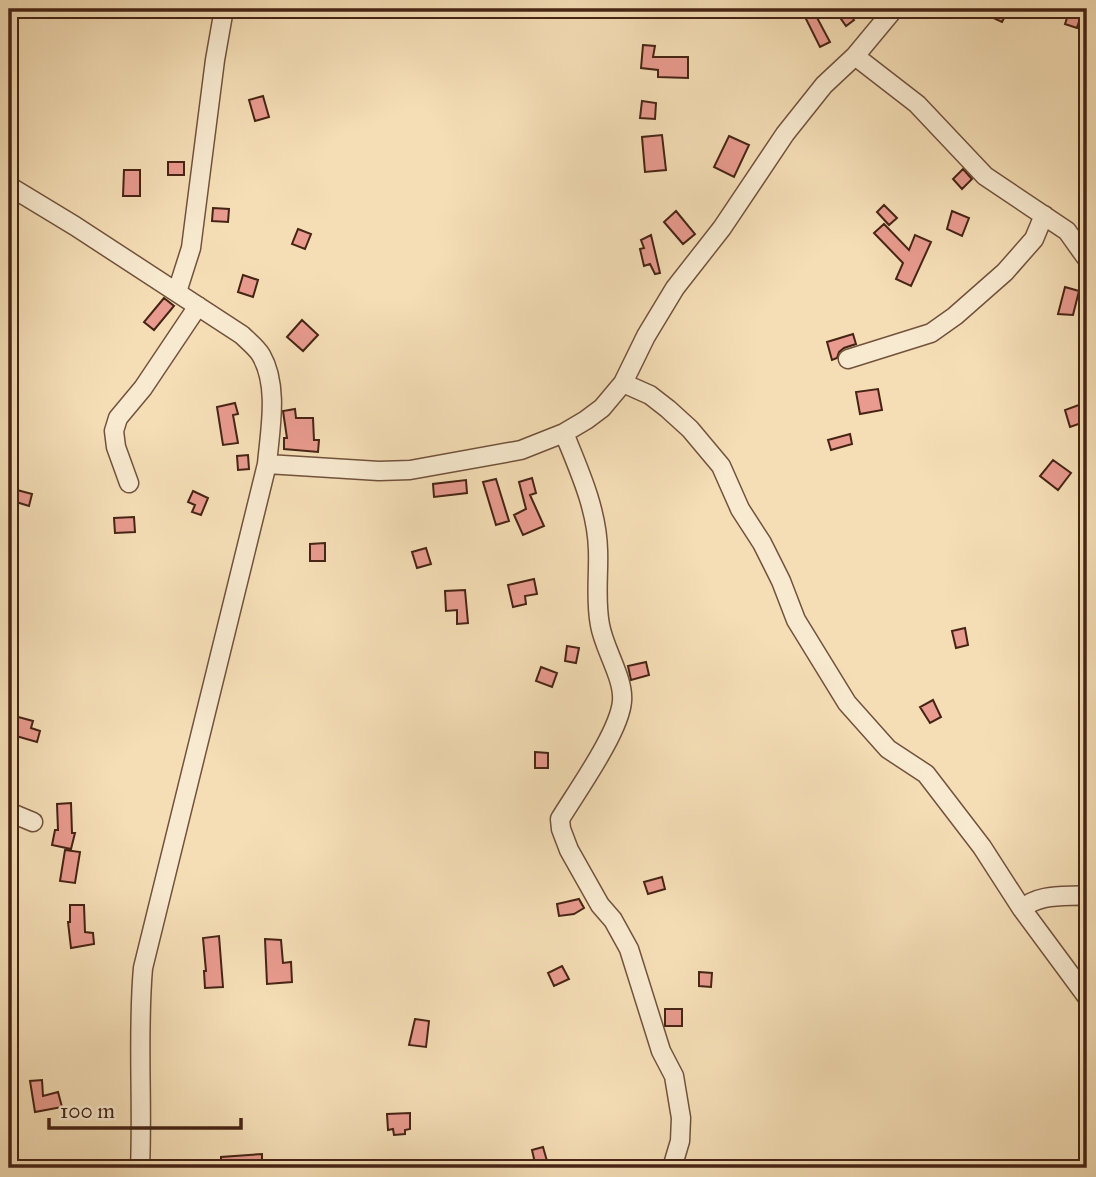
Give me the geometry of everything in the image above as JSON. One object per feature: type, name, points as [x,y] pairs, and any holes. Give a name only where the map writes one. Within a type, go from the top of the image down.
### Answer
[{"type":"street","points":[[177,292],[191,248],[215,60],[225,9]]},
{"type":"street","points":[[267,464],[379,471],[410,470],[521,450],[564,433],[602,408],[623,383],[646,336],[675,288],[722,228],[785,134],[824,85],[855,56],[894,9]]},
{"type":"street","points":[[855,56],[917,104],[985,176],[1067,231],[1087,259]]},
{"type":"street","points":[[9,186],[242,335],[261,354],[271,389],[267,464],[143,968],[139,1086],[142,1122],[140,1168]]},
{"type":"street","points":[[848,359],[932,333],[1005,272],[1034,239],[1044,215]]},
{"type":"street","points":[[129,483],[116,447],[114,431],[118,418],[143,388],[198,306]]},
{"type":"street","points":[[623,383],[650,395],[668,409],[690,429],[721,466],[740,509],[762,543],[781,581],[796,620],[847,704],[888,748],[926,774],[982,847],[1022,909],[1087,997]]},
{"type":"street","points":[[564,433],[595,517],[598,550],[596,590],[600,625],[620,684],[622,700],[618,720],[560,819],[561,828],[569,850],[629,949],[661,1051],[674,1076],[681,1130],[672,1168]]},
{"type":"street","points":[[9,812],[33,822]]},
{"type":"street","points":[[1022,909],[1033,900],[1087,895]]},
{"type":"building","points":[[834,9],[846,9],[854,20],[846,26]]},
{"type":"building","points":[[974,9],[1009,9],[1002,22]]},
{"type":"building","points":[[814,12],[830,42],[820,47],[805,17]]},
{"type":"building","points":[[1069,12],[1081,15],[1077,28],[1065,24]]},
{"type":"building","points":[[643,45],[655,46],[653,57],[688,57],[688,78],[658,77],[658,70],[641,68]]},
{"type":"building","points":[[263,96],[269,117],[255,121],[249,100]]},
{"type":"building","points":[[642,101],[656,103],[655,119],[640,118]]},
{"type":"building","points":[[662,135],[666,170],[645,172],[642,137]]},
{"type":"building","points":[[729,136],[749,145],[734,177],[714,167]]},
{"type":"building","points":[[168,162],[184,162],[184,175],[168,175]]},
{"type":"building","points":[[963,169],[972,179],[962,189],[953,179]]},
{"type":"building","points":[[124,170],[140,170],[140,196],[123,196]]},
{"type":"building","points":[[884,205],[897,218],[889,225],[877,212]]},
{"type":"building","points":[[213,208],[229,209],[228,222],[212,221]]},
{"type":"building","points":[[676,211],[695,234],[683,244],[664,222]]},
{"type":"building","points":[[952,211],[969,218],[962,236],[947,229]]},
{"type":"building","points":[[884,224],[909,250],[915,235],[931,242],[911,286],[896,279],[903,263],[874,233]]},
{"type":"building","points":[[298,229],[311,234],[305,249],[292,244]]},
{"type":"building","points":[[651,235],[660,273],[655,274],[650,264],[644,266],[640,249],[644,248],[641,240]]},
{"type":"building","points":[[243,275],[258,280],[253,297],[238,292]]},
{"type":"building","points":[[1065,287],[1079,291],[1073,315],[1058,314]]},
{"type":"building","points":[[164,298],[174,306],[154,330],[144,322]]},
{"type":"building","points":[[302,320],[318,335],[303,351],[287,337]]},
{"type":"building","points":[[853,334],[856,344],[844,348],[837,358],[832,360],[827,342]]},
{"type":"building","points":[[878,389],[882,410],[860,414],[856,392]]},
{"type":"building","points":[[1087,402],[1087,421],[1070,427],[1065,410]]},
{"type":"building","points":[[235,403],[238,414],[233,415],[238,443],[223,445],[217,407]]},
{"type":"building","points":[[295,409],[296,418],[313,418],[314,440],[319,440],[318,452],[284,449],[284,438],[287,438],[283,411]]},
{"type":"building","points":[[850,434],[852,444],[831,450],[828,440]]},
{"type":"building","points":[[248,455],[249,469],[238,470],[237,456]]},
{"type":"building","points":[[1053,460],[1071,473],[1058,490],[1040,476]]},
{"type":"building","points":[[532,478],[536,493],[530,495],[544,526],[523,535],[514,515],[526,509],[519,482]]},
{"type":"building","points":[[496,479],[509,521],[496,525],[483,482]]},
{"type":"building","points":[[466,480],[467,493],[434,497],[433,484]]},
{"type":"building","points":[[17,490],[32,494],[29,506],[13,501]]},
{"type":"building","points":[[193,491],[208,498],[201,515],[192,512],[195,505],[188,502]]},
{"type":"building","points":[[134,517],[135,532],[115,533],[114,518]]},
{"type":"building","points":[[325,543],[325,561],[310,561],[310,544]]},
{"type":"building","points":[[426,548],[431,564],[417,568],[412,552]]},
{"type":"building","points":[[534,579],[537,594],[525,596],[526,604],[513,607],[508,585]]},
{"type":"building","points":[[465,590],[468,623],[457,624],[457,610],[446,611],[445,591]]},
{"type":"building","points":[[965,628],[968,645],[956,648],[952,631]]},
{"type":"building","points":[[567,646],[579,648],[576,663],[565,661]]},
{"type":"building","points":[[646,662],[649,675],[631,680],[628,666]]},
{"type":"building","points":[[541,667],[557,673],[552,687],[536,681]]},
{"type":"building","points":[[933,700],[941,717],[930,723],[920,707]]},
{"type":"building","points":[[11,715],[33,721],[31,728],[40,731],[37,742],[9,734]]},
{"type":"building","points":[[535,752],[548,753],[548,768],[535,768]]},
{"type":"building","points":[[71,803],[72,833],[75,833],[71,849],[52,845],[55,830],[58,830],[57,804]]},
{"type":"building","points":[[65,850],[80,852],[75,883],[60,881]]},
{"type":"building","points":[[662,877],[665,889],[648,894],[644,882]]},
{"type":"building","points":[[579,899],[584,908],[574,914],[559,916],[557,904]]},
{"type":"building","points":[[70,905],[84,905],[85,932],[93,933],[94,944],[71,948],[68,922]]},
{"type":"building","points":[[219,936],[223,987],[205,988],[203,938]]},
{"type":"building","points":[[265,939],[281,940],[283,963],[291,962],[292,982],[267,984]]},
{"type":"building","points":[[562,966],[569,979],[554,986],[548,973]]},
{"type":"building","points":[[699,972],[712,973],[711,987],[699,986]]},
{"type":"building","points":[[665,1009],[682,1009],[682,1026],[665,1026]]},
{"type":"building","points":[[415,1019],[429,1021],[426,1047],[409,1045]]},
{"type":"building","points":[[42,1080],[43,1096],[58,1092],[62,1107],[35,1112],[30,1081]]},
{"type":"building","points":[[410,1113],[410,1129],[405,1130],[405,1134],[394,1135],[393,1129],[388,1130],[387,1114]]},
{"type":"building","points":[[543,1147],[547,1161],[535,1163],[532,1150]]},
{"type":"building","points":[[262,1154],[262,1163],[221,1168],[221,1157]]}]
